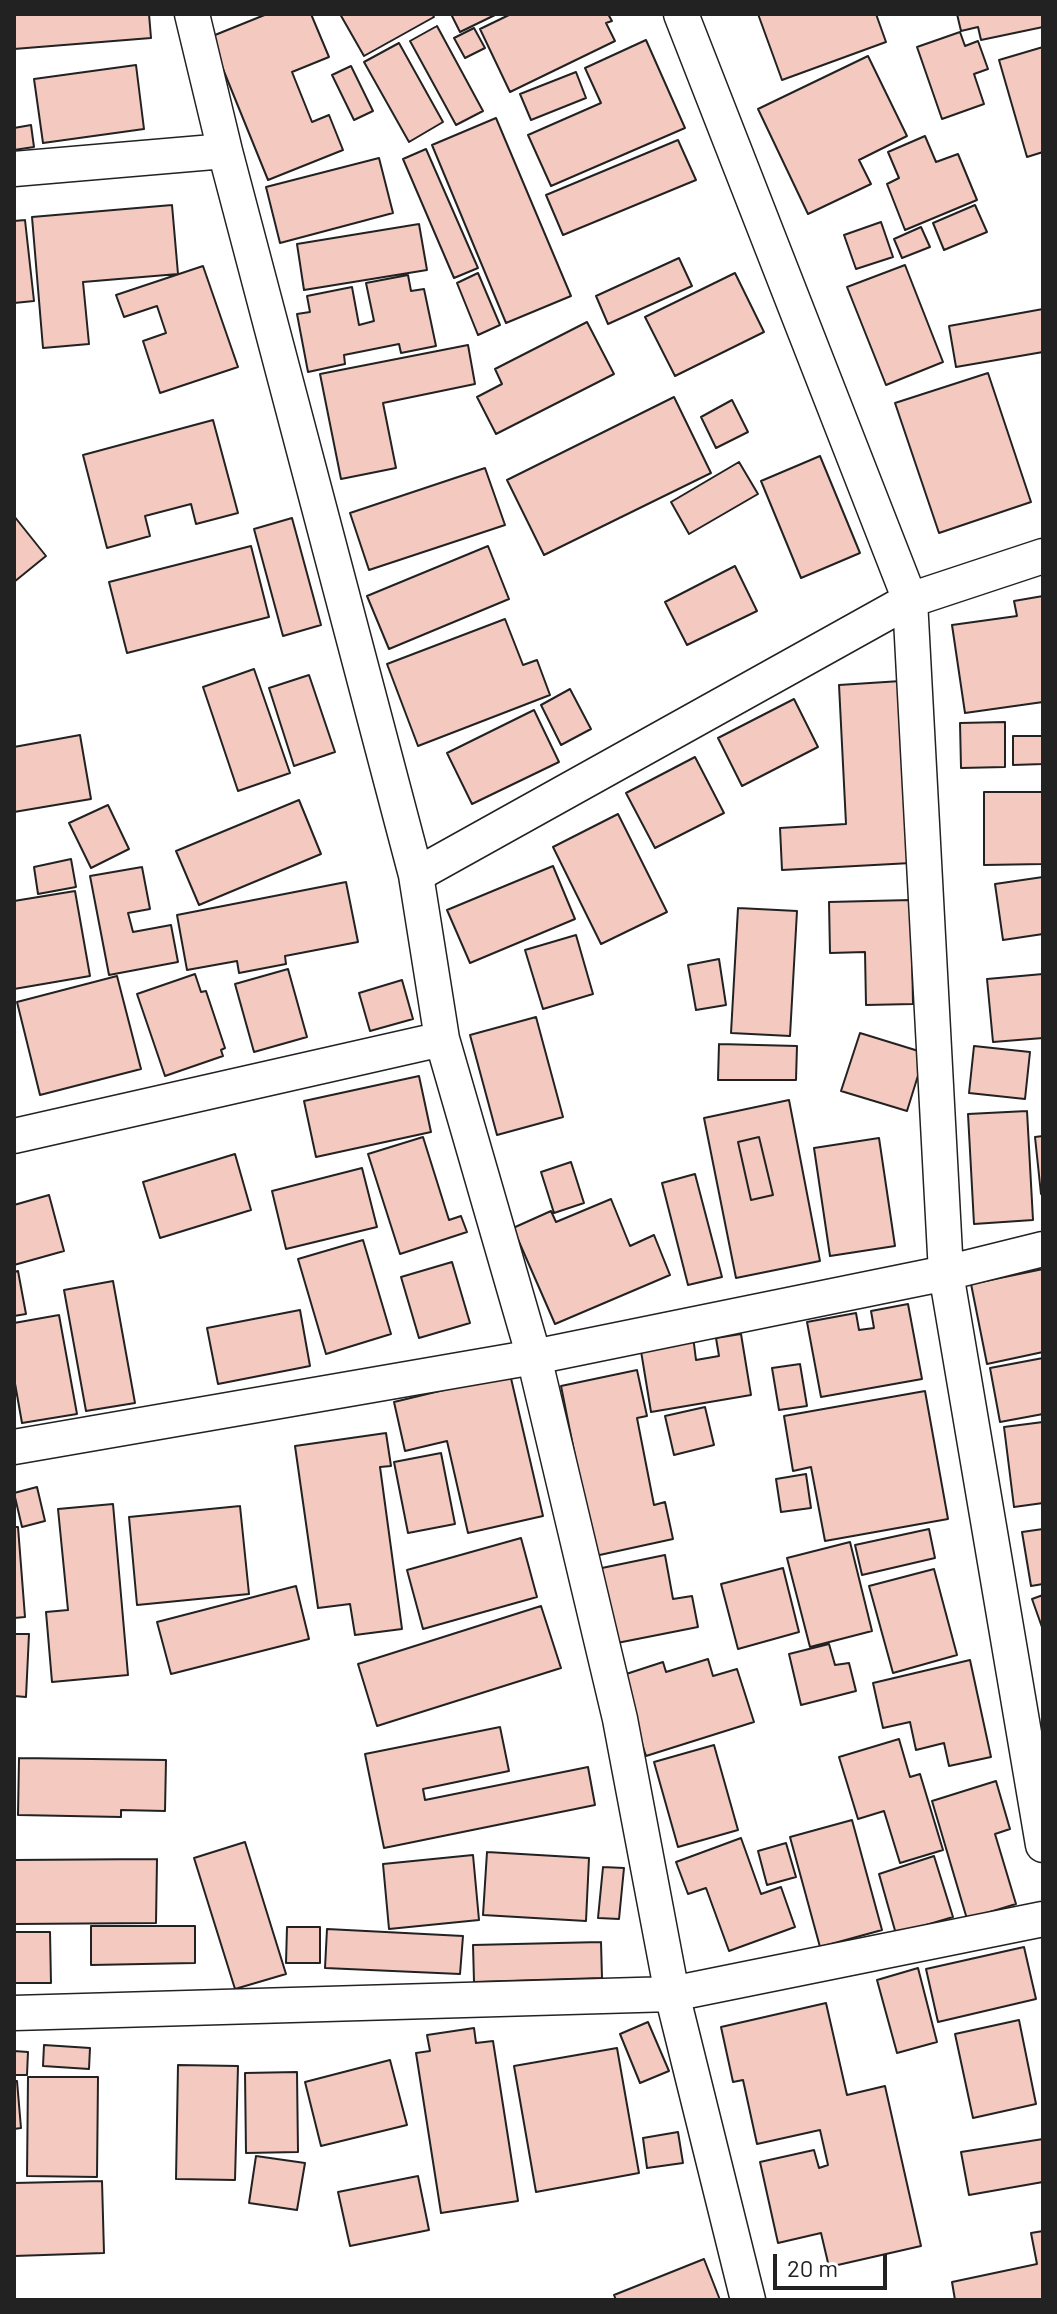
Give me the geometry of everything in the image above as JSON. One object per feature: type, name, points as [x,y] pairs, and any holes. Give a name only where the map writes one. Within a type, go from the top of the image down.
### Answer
[{"type":"street","points":[[192,14],[225,151],[416,875],[442,1039],[534,1357],[620,1719],[672,1994],[748,2300]]},
{"type":"street","points":[[681,14],[910,600],[946,1273],[1043,1845]]},
{"type":"street","points":[[14,169],[225,151]]},
{"type":"street","points":[[416,875],[910,600],[1043,556]]},
{"type":"street","points":[[14,1136],[442,1039]]},
{"type":"street","points":[[14,1447],[534,1357],[946,1273],[1043,1249]]},
{"type":"street","points":[[14,2013],[672,1994],[1043,1919]]},
{"type":"building","points":[[14,14],[149,14],[151,38],[14,49]]},
{"type":"building","points":[[267,14],[311,14],[329,57],[292,72],[312,122],[329,115],[343,150],[268,180],[210,37]]},
{"type":"building","points":[[340,14],[432,14],[434,17],[364,56]]},
{"type":"building","points":[[451,14],[497,14],[460,32]]},
{"type":"building","points":[[511,14],[608,14],[612,21],[606,23],[615,41],[510,92],[480,29]]},
{"type":"building","points":[[758,14],[876,14],[886,42],[782,80]]},
{"type":"building","points":[[957,14],[1043,14],[1043,27],[981,40],[978,27],[961,31]]},
{"type":"building","points":[[437,26],[483,111],[456,125],[410,41]]},
{"type":"building","points":[[474,28],[485,48],[465,58],[454,38]]},
{"type":"building","points":[[960,32],[965,46],[978,41],[988,69],[974,74],[984,104],[942,119],[917,47]]},
{"type":"building","points":[[646,40],[685,128],[551,186],[528,135],[601,103],[585,68]]},
{"type":"building","points":[[399,43],[443,122],[409,142],[364,62]]},
{"type":"building","points":[[1043,47],[1043,152],[1027,157],[999,60]]},
{"type":"building","points":[[868,56],[907,136],[859,160],[871,184],[808,214],[758,109]]},
{"type":"building","points":[[136,65],[144,129],[43,143],[34,79]]},
{"type":"building","points":[[351,66],[373,111],[354,120],[332,75]]},
{"type":"building","points":[[576,72],[586,98],[531,120],[520,94]]},
{"type":"building","points":[[496,118],[571,296],[506,323],[432,145]]},
{"type":"building","points":[[31,125],[34,147],[14,150],[14,128]]},
{"type":"building","points":[[925,136],[936,162],[958,154],[977,200],[905,230],[887,184],[899,178],[888,152]]},
{"type":"building","points":[[678,140],[696,180],[563,235],[546,195]]},
{"type":"building","points":[[426,149],[478,268],[454,278],[403,159]]},
{"type":"building","points":[[379,158],[393,213],[280,243],[266,187]]},
{"type":"building","points":[[172,205],[178,274],[83,282],[89,344],[43,348],[32,217]]},
{"type":"building","points":[[975,205],[987,232],[944,250],[933,223]]},
{"type":"building","points":[[25,220],[34,301],[14,303],[14,221]]},
{"type":"building","points":[[881,222],[893,257],[856,269],[844,235]]},
{"type":"building","points":[[419,224],[427,270],[304,290],[297,244]]},
{"type":"building","points":[[921,227],[930,247],[902,258],[894,239]]},
{"type":"building","points":[[679,258],[692,286],[608,324],[596,296]]},
{"type":"building","points":[[905,265],[943,362],[886,385],[847,287]]},
{"type":"building","points":[[203,266],[238,367],[160,393],[143,341],[166,333],[157,306],[124,317],[116,295]]},
{"type":"building","points":[[478,273],[500,325],[478,335],[457,283]]},
{"type":"building","points":[[735,273],[764,332],[675,376],[645,317]]},
{"type":"building","points":[[408,275],[411,291],[424,289],[436,346],[401,353],[399,344],[344,355],[345,364],[308,372],[297,314],[310,312],[307,296],[352,287],[359,325],[374,321],[366,283]]},
{"type":"building","points":[[1043,309],[1043,352],[956,367],[949,326]]},
{"type":"building","points":[[587,322],[614,374],[496,434],[477,397],[502,384],[495,369]]},
{"type":"building","points":[[468,345],[475,384],[383,403],[396,468],[341,479],[320,374]]},
{"type":"building","points":[[988,373],[1031,502],[939,533],[895,403]]},
{"type":"building","points":[[674,397],[711,473],[544,555],[507,480]]},
{"type":"building","points":[[732,400],[748,432],[716,448],[701,417]]},
{"type":"building","points":[[213,420],[238,513],[196,524],[191,504],[145,516],[150,536],[107,548],[83,455]]},
{"type":"building","points":[[820,456],[860,553],[801,578],[761,481]]},
{"type":"building","points":[[739,462],[758,494],[689,534],[671,502]]},
{"type":"building","points":[[485,468],[505,525],[369,570],[350,513]]},
{"type":"building","points":[[14,516],[46,556],[14,582]]},
{"type":"building","points":[[292,518],[321,625],[283,636],[254,529]]},
{"type":"building","points":[[251,546],[269,617],[127,653],[109,582]]},
{"type":"building","points":[[488,546],[509,599],[389,649],[367,596]]},
{"type":"building","points":[[735,566],[757,611],[687,645],[665,602]]},
{"type":"building","points":[[1043,596],[1043,702],[965,713],[952,625],[1017,616],[1014,601]]},
{"type":"building","points":[[505,619],[523,665],[537,660],[550,695],[418,746],[387,664]]},
{"type":"building","points":[[254,669],[290,773],[238,791],[203,687]]},
{"type":"building","points":[[309,675],[335,752],[294,766],[269,688]]},
{"type":"building","points":[[901,681],[911,863],[782,870],[780,828],[846,824],[839,685]]},
{"type":"building","points":[[570,689],[591,729],[561,745],[541,705]]},
{"type":"building","points":[[794,699],[818,747],[742,786],[718,738]]},
{"type":"building","points":[[534,710],[559,762],[472,804],[447,753]]},
{"type":"building","points":[[1005,722],[1005,767],[961,768],[960,723]]},
{"type":"building","points":[[80,735],[91,799],[14,812],[14,747]]},
{"type":"building","points":[[1013,736],[1043,736],[1043,764],[1013,765]]},
{"type":"building","points":[[695,757],[724,813],[655,848],[626,793]]},
{"type":"building","points":[[984,792],[1043,792],[1043,864],[984,865]]},
{"type":"building","points":[[299,800],[321,854],[199,905],[176,851]]},
{"type":"building","points":[[108,805],[129,849],[91,868],[69,823]]},
{"type":"building","points":[[618,814],[667,912],[601,944],[553,847]]},
{"type":"building","points":[[71,859],[76,887],[38,894],[34,867]]},
{"type":"building","points":[[553,866],[575,919],[470,963],[447,910]]},
{"type":"building","points":[[142,867],[150,909],[128,913],[133,932],[171,925],[178,962],[109,975],[90,876]]},
{"type":"building","points":[[1043,877],[1043,934],[1003,940],[995,884]]},
{"type":"building","points":[[346,882],[358,942],[285,956],[286,964],[239,973],[237,961],[187,970],[177,915]]},
{"type":"building","points":[[75,891],[90,976],[14,989],[14,901]]},
{"type":"building","points":[[911,900],[913,1004],[866,1005],[865,952],[830,953],[829,902]]},
{"type":"building","points":[[738,908],[797,911],[790,1036],[731,1033]]},
{"type":"building","points":[[576,935],[593,994],[543,1009],[525,950]]},
{"type":"building","points":[[719,959],[726,1005],[696,1010],[688,965]]},
{"type":"building","points":[[288,969],[307,1037],[254,1052],[235,984]]},
{"type":"building","points":[[195,974],[201,992],[206,991],[225,1048],[221,1050],[223,1056],[165,1076],[137,994]]},
{"type":"building","points":[[1043,974],[1043,1038],[993,1042],[987,979]]},
{"type":"building","points":[[117,976],[141,1069],[40,1095],[17,1002]]},
{"type":"building","points":[[402,980],[413,1019],[370,1031],[359,993]]},
{"type":"building","points":[[536,1017],[563,1117],[497,1135],[470,1035]]},
{"type":"building","points":[[860,1033],[925,1053],[907,1111],[841,1091]]},
{"type":"building","points":[[719,1044],[797,1046],[796,1080],[718,1080]]},
{"type":"building","points":[[974,1046],[1030,1052],[1025,1099],[969,1093]]},
{"type":"building","points":[[419,1076],[431,1132],[316,1157],[304,1101]]},
{"type":"building","points":[[789,1100],[820,1261],[736,1278],[704,1118]],"holes":[[[759,1137],[773,1195],[751,1200],[738,1142]]]},
{"type":"building","points":[[1027,1111],[1033,1220],[974,1224],[968,1114]]},
{"type":"building","points":[[1043,1136],[1043,1194],[1041,1194],[1035,1137]]},
{"type":"building","points":[[423,1137],[449,1220],[461,1216],[467,1232],[400,1254],[368,1154]]},
{"type":"building","points":[[759,1137],[773,1195],[751,1200],[738,1142]]},
{"type":"building","points":[[879,1138],[895,1246],[830,1256],[814,1148]]},
{"type":"building","points":[[235,1154],[251,1210],[160,1238],[143,1182]]},
{"type":"building","points":[[571,1162],[584,1203],[554,1213],[541,1172]]},
{"type":"building","points":[[362,1168],[377,1227],[286,1249],[272,1191]]},
{"type":"building","points":[[695,1174],[722,1277],[688,1285],[662,1183]]},
{"type":"building","points":[[49,1195],[64,1251],[14,1265],[14,1205]]},
{"type":"building","points":[[611,1199],[630,1246],[654,1235],[670,1275],[555,1324],[513,1228],[551,1211],[556,1222]]},
{"type":"building","points":[[363,1240],[391,1334],[326,1354],[298,1259]]},
{"type":"building","points":[[452,1262],[470,1323],[419,1338],[401,1277]]},
{"type":"building","points":[[1043,1269],[1043,1352],[987,1364],[971,1284]]},
{"type":"building","points":[[18,1271],[26,1314],[14,1316],[14,1272]]},
{"type":"building","points":[[113,1281],[135,1403],[86,1411],[64,1290]]},
{"type":"building","points":[[908,1304],[922,1379],[821,1397],[807,1322],[856,1313],[859,1330],[874,1328],[871,1311]]},
{"type":"building","points":[[300,1310],[310,1366],[218,1384],[207,1328]]},
{"type":"building","points":[[59,1315],[77,1414],[22,1423],[14,1378],[14,1323]]},
{"type":"building","points":[[741,1334],[751,1395],[651,1412],[640,1345],[693,1336],[696,1360],[719,1356],[716,1338]]},
{"type":"building","points":[[1043,1358],[1043,1414],[1000,1422],[990,1368]]},
{"type":"building","points":[[800,1364],[807,1406],[779,1410],[772,1368]]},
{"type":"building","points":[[637,1370],[647,1416],[637,1418],[654,1505],[665,1502],[673,1539],[595,1556],[561,1386]]},
{"type":"building","points":[[510,1374],[543,1516],[468,1533],[447,1441],[405,1451],[394,1402]]},
{"type":"building","points":[[925,1391],[948,1519],[825,1541],[811,1467],[793,1471],[784,1416]]},
{"type":"building","points":[[705,1407],[714,1445],[674,1455],[665,1416]]},
{"type":"building","points":[[1043,1422],[1043,1503],[1014,1507],[1004,1427]]},
{"type":"building","points":[[386,1433],[391,1466],[380,1467],[402,1629],[355,1635],[350,1604],[318,1608],[295,1446]]},
{"type":"building","points":[[441,1453],[455,1524],[408,1533],[394,1462]]},
{"type":"building","points":[[806,1474],[811,1508],[781,1512],[776,1479]]},
{"type":"building","points":[[37,1487],[45,1521],[22,1527],[14,1493]]},
{"type":"building","points":[[113,1504],[128,1675],[52,1682],[46,1612],[68,1610],[58,1509]]},
{"type":"building","points":[[240,1506],[249,1594],[137,1605],[129,1517]]},
{"type":"building","points":[[14,1527],[18,1527],[25,1617],[14,1618]]},
{"type":"building","points":[[929,1529],[935,1558],[862,1575],[855,1545]]},
{"type":"building","points":[[1043,1529],[1043,1584],[1031,1586],[1022,1532]]},
{"type":"building","points":[[521,1538],[537,1597],[423,1629],[407,1570]]},
{"type":"building","points":[[850,1542],[872,1631],[810,1647],[787,1558]]},
{"type":"building","points":[[665,1555],[673,1599],[692,1596],[698,1627],[612,1644],[597,1569]]},
{"type":"building","points":[[783,1568],[799,1632],[738,1649],[721,1584]]},
{"type":"building","points":[[934,1569],[957,1655],[893,1673],[869,1586]]},
{"type":"building","points":[[296,1586],[309,1639],[171,1674],[157,1622]]},
{"type":"building","points":[[1043,1595],[1043,1630],[1032,1599]]},
{"type":"building","points":[[541,1606],[561,1668],[377,1726],[358,1664]]},
{"type":"building","points":[[14,1634],[29,1634],[26,1697],[14,1696]]},
{"type":"building","points":[[829,1644],[835,1665],[849,1663],[856,1691],[801,1705],[789,1654]]},
{"type":"building","points":[[708,1659],[713,1676],[737,1669],[754,1722],[646,1756],[620,1676],[663,1662],[666,1672]]},
{"type":"building","points":[[970,1660],[991,1757],[949,1766],[944,1743],[916,1750],[910,1722],[883,1728],[873,1683]]},
{"type":"building","points":[[500,1727],[509,1771],[423,1789],[425,1800],[588,1767],[595,1805],[384,1848],[365,1754]]},
{"type":"building","points":[[899,1739],[910,1777],[920,1774],[943,1850],[900,1863],[884,1811],[858,1819],[839,1757]]},
{"type":"building","points":[[714,1745],[738,1830],[678,1847],[654,1762]]},
{"type":"building","points":[[19,1758],[166,1760],[165,1811],[121,1810],[121,1817],[18,1815]]},
{"type":"building","points":[[996,1781],[1010,1829],[995,1834],[1016,1904],[967,1919],[932,1801]]},
{"type":"building","points":[[852,1820],[882,1930],[820,1947],[790,1837]]},
{"type":"building","points":[[741,1838],[761,1894],[781,1887],[795,1927],[729,1951],[706,1888],[688,1894],[676,1862]]},
{"type":"building","points":[[245,1842],[286,1974],[235,1989],[194,1858]]},
{"type":"building","points":[[786,1843],[796,1877],[767,1885],[758,1851]]},
{"type":"building","points":[[487,1852],[589,1858],[586,1921],[483,1915]]},
{"type":"building","points":[[473,1855],[479,1920],[389,1929],[383,1864]]},
{"type":"building","points":[[934,1856],[953,1917],[896,1934],[879,1874]]},
{"type":"building","points":[[157,1859],[156,1923],[14,1924],[14,1860]]},
{"type":"building","points":[[603,1867],[624,1868],[619,1919],[598,1918]]},
{"type":"building","points":[[91,1926],[195,1926],[195,1963],[91,1965]]},
{"type":"building","points":[[287,1927],[320,1927],[320,1963],[286,1963]]},
{"type":"building","points":[[327,1929],[463,1936],[460,1974],[325,1968]]},
{"type":"building","points":[[14,1932],[50,1932],[51,1983],[14,1983]]},
{"type":"building","points":[[601,1942],[602,1978],[474,1982],[473,1945]]},
{"type":"building","points":[[1024,1947],[1036,1999],[938,2022],[926,1969]]},
{"type":"building","points":[[918,1968],[937,2042],[897,2053],[877,1980]]},
{"type":"building","points":[[826,2003],[847,2095],[885,2086],[921,2246],[829,2267],[821,2233],[778,2243],[760,2162],[814,2150],[819,2168],[828,2165],[820,2130],[757,2144],[743,2080],[733,2082],[721,2027]]},
{"type":"building","points":[[1019,2020],[1036,2104],[973,2118],[955,2034]]},
{"type":"building","points":[[648,2022],[669,2071],[640,2083],[620,2034]]},
{"type":"building","points":[[474,2028],[476,2043],[493,2041],[518,2201],[441,2213],[416,2053],[430,2051],[427,2035]]},
{"type":"building","points":[[44,2045],[90,2048],[89,2069],[43,2066]]},
{"type":"building","points":[[617,2048],[639,2173],[536,2192],[514,2066]]},
{"type":"building","points":[[14,2051],[28,2052],[27,2075],[14,2075]]},
{"type":"building","points":[[390,2060],[407,2125],[321,2146],[305,2082]]},
{"type":"building","points":[[178,2065],[238,2066],[235,2180],[176,2179]]},
{"type":"building","points":[[297,2072],[298,2152],[246,2153],[245,2073]]},
{"type":"building","points":[[28,2077],[98,2077],[97,2177],[27,2176]]},
{"type":"building","points":[[14,2081],[17,2081],[21,2128],[14,2129]]},
{"type":"building","points":[[678,2132],[683,2163],[647,2168],[643,2138]]},
{"type":"building","points":[[1043,2139],[1043,2182],[969,2195],[961,2152]]},
{"type":"building","points":[[256,2156],[305,2163],[297,2210],[249,2203]]},
{"type":"building","points":[[418,2176],[429,2230],[350,2246],[338,2192]]},
{"type":"building","points":[[102,2181],[104,2253],[14,2256],[14,2183]]},
{"type":"building","points":[[1043,2231],[1043,2300],[955,2300],[952,2282],[1037,2264],[1031,2233]]},
{"type":"building","points":[[704,2259],[720,2300],[616,2300],[614,2295]]}]
